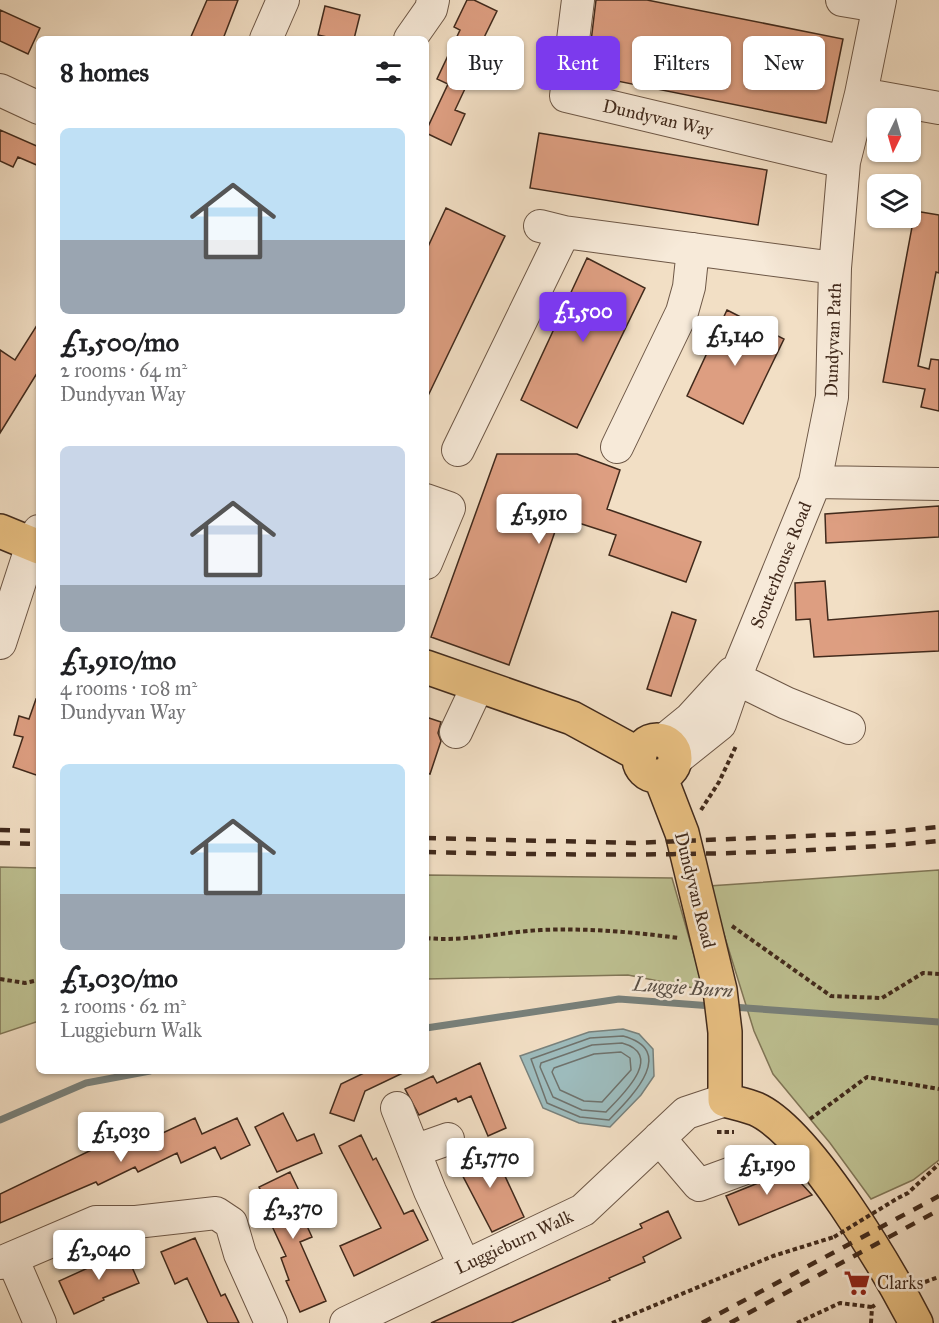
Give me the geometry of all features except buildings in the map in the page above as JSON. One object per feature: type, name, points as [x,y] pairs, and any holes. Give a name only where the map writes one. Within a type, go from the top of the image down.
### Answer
[{"type":"main road","points":[[0,531],[36,541]]},
{"type":"main road","points":[[429,668],[572,718],[660,758]]},
{"type":"main road","name":"Dundyvan Road","points":[[660,758],[680,826],[720,990],[725,1032],[725,1100]]},
{"type":"main road","points":[[725,1100],[757,1110],[789,1137],[831,1184],[899,1290],[916,1323]]},
{"type":"street","points":[[267,36],[283,0]]},
{"type":"street","points":[[412,36],[431,9],[434,0]]},
{"type":"street","name":"Dundyvan Way","points":[[578,0],[566,96],[844,162]]},
{"type":"street","points":[[842,0],[879,3],[861,94],[939,108]]},
{"type":"street","points":[[0,90],[36,107]]},
{"type":"street","name":"Dundyvan Path","points":[[815,482],[832,397],[835,268],[844,162],[861,94]]},
{"type":"street","points":[[458,450],[552,229],[835,268]]},
{"type":"street","points":[[617,447],[682,312],[689,286],[693,249]]},
{"type":"street","name":"Souterhouse Road","points":[[660,758],[690,719],[738,671],[815,482],[939,484]]},
{"type":"street","points":[[429,501],[449,508],[429,557]]},
{"type":"street","points":[[0,643],[36,544]]},
{"type":"street","points":[[738,671],[786,703],[849,728]]},
{"type":"street","points":[[456,732],[478,685]]},
{"type":"street","name":"Luggieburn Walk","points":[[346,1323],[583,1210],[686,1113],[725,1100]]},
{"type":"street","points":[[397,1108],[464,1265]]},
{"type":"street","points":[[660,1138],[699,1185],[762,1162]]},
{"type":"street","points":[[414,1151],[448,1139]]},
{"type":"street","points":[[40,1323],[6,1261],[96,1222],[136,1222],[216,1213],[231,1223],[240,1254],[271,1323]]},
{"type":"path","points":[[680,826],[697,816],[708,800],[740,737]]},
{"type":"path","points":[[699,902],[831,996],[882,998],[923,973],[939,974]]},
{"type":"path","points":[[429,938],[448,940],[538,930],[599,928],[707,941]]},
{"type":"path","points":[[0,979],[25,983],[36,981]]},
{"type":"path","points":[[789,1137],[823,1108],[867,1077],[939,1089]]},
{"type":"path","points":[[612,1323],[773,1256],[834,1237],[908,1193],[939,1164]]},
{"type":"path","points":[[921,1283],[939,1277]]},
{"type":"path","points":[[797,1323],[840,1303],[872,1307]]},
{"type":"green space","points":[[0,867],[36,868],[36,1022],[0,1034]]},
{"type":"green space","points":[[939,870],[939,1160],[913,1180],[871,1199],[830,1143],[773,1074],[754,1031],[709,886]]},
{"type":"green space","points":[[429,875],[672,878],[704,990],[628,975],[429,979]]},
{"type":"water","points":[[623,1029],[639,1034],[653,1049],[654,1076],[641,1095],[610,1127],[579,1123],[543,1108],[520,1056],[589,1032]]},
{"type":"waterway","name":"Luggie Burn","points":[[429,1028],[619,999],[712,1006]]},
{"type":"waterway","name":"Luggie Burn","points":[[732,1007],[939,1022]]},
{"type":"waterway","name":"Luggie Burn","points":[[0,1120],[86,1083],[134,1074]]},
{"type":"railway","points":[[429,838],[634,843],[876,833],[939,827]]},
{"type":"railway","points":[[0,830],[36,831]]},
{"type":"railway","points":[[429,852],[746,853],[939,841]]},
{"type":"railway","points":[[0,843],[36,844]]},
{"type":"railway","points":[[702,1323],[939,1196]]},
{"type":"railway","points":[[730,1323],[939,1210]]},
{"type":"place","name":"Clarks","points":[[857,1283]]}]
